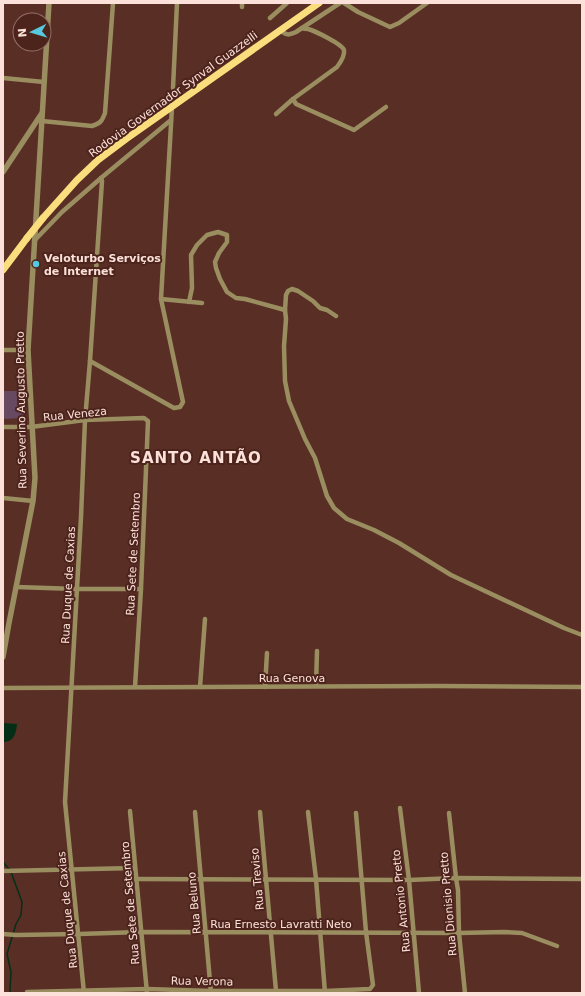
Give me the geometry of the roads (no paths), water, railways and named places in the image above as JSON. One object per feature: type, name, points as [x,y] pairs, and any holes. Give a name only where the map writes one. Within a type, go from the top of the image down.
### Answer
[{"type":"main road","name":"Rodovia Governador Synval Guazzelli","points":[[3,270],[26,238],[43,218],[77,180],[98,160],[315,4]]},
{"type":"street","name":"Rua Severino Augusto Pretto","points":[[3,658],[6,623],[16,587],[35,478],[31,427],[28,350],[49,3]]},
{"type":"street","points":[[42,122],[92,126],[100,123],[103,119],[105,113],[113,3]]},
{"type":"street","points":[[172,88],[177,3]]},
{"type":"street","points":[[270,18],[287,3]]},
{"type":"street","points":[[280,30],[284,34],[290,35],[340,3]]},
{"type":"street","points":[[344,3],[358,12],[390,27],[393,32]]},
{"type":"street","points":[[390,27],[399,23],[427,3]]},
{"type":"street","points":[[276,114],[293,99],[337,67],[344,54],[344,50],[335,41],[308,29],[302,28]]},
{"type":"street","points":[[3,78],[44,82]]},
{"type":"street","points":[[293,99],[296,104],[354,130],[386,107]]},
{"type":"street","points":[[90,361],[174,408],[180,407],[183,402],[161,299],[172,107]]},
{"type":"street","points":[[3,172],[43,111]]},
{"type":"street","points":[[34,241],[62,212],[171,120]]},
{"type":"street","name":"Rua Duque de Caxias","points":[[84,992],[65,802],[85,420],[101,178]]},
{"type":"street","points":[[189,302],[192,288],[191,255],[196,245],[207,235],[218,232],[227,235],[227,242],[219,253],[215,262],[220,279],[227,292],[236,298],[285,310]]},
{"type":"street","points":[[336,316],[327,310],[320,308],[313,301],[298,291],[292,289],[286,294],[284,346],[285,381],[289,401],[305,439],[315,458],[327,496],[334,508],[347,519],[374,530],[399,543],[450,575],[557,625],[582,635]]},
{"type":"street","points":[[161,299],[202,303]]},
{"type":"street","points":[[3,350],[28,350]]},
{"type":"street","name":"Rua Veneza","points":[[3,427],[31,427],[85,420],[144,418],[148,421]]},
{"type":"street","name":"Rua Sete de Setembro","points":[[135,687],[141,589],[148,421]]},
{"type":"street","points":[[3,498],[32,502]]},
{"type":"street","points":[[16,587],[141,589]]},
{"type":"street","points":[[200,687],[205,620]]},
{"type":"street","points":[[316,686],[317,652]]},
{"type":"street","points":[[265,687],[267,653]]},
{"type":"street","name":"Rua Genova","points":[[3,688],[316,686],[582,687]]},
{"type":"street","name":"Rua Antonio Pretto","points":[[400,808],[409,880],[419,993]]},
{"type":"street","name":"Rua Sete de Setembro","points":[[130,811],[147,991]]},
{"type":"street","name":"Rua Beluno","points":[[195,812],[211,992]]},
{"type":"street","name":"Rua Treviso","points":[[260,812],[276,992]]},
{"type":"street","points":[[308,812],[316,879],[325,992]]},
{"type":"street","points":[[356,813],[366,932]]},
{"type":"street","name":"Rua Dionisio Pretto","points":[[448,813],[458,890],[459,933],[465,993]]},
{"type":"street","points":[[3,871],[135,868]]},
{"type":"street","points":[[136,879],[409,880],[456,878],[582,880]]},
{"type":"street","name":"Rua Ernesto Lavratti Neto","points":[[3,934],[141,932],[504,932],[522,933],[557,946]]},
{"type":"street","name":"Rua Verona","points":[[27,993],[147,991],[325,992],[370,989],[372,985],[366,932]]},
{"type":"waterway","points":[[3,862],[9,869]]},
{"type":"waterway","points":[[10,993],[11,972],[7,954],[16,924],[21,915],[22,902],[11,872]]},
{"type":"place","name":"Veloturbo Serviços de Internet","points":[[36,264]]},
{"type":"district","name":"SANTO ANTÃO","points":[[196,458]]}]
